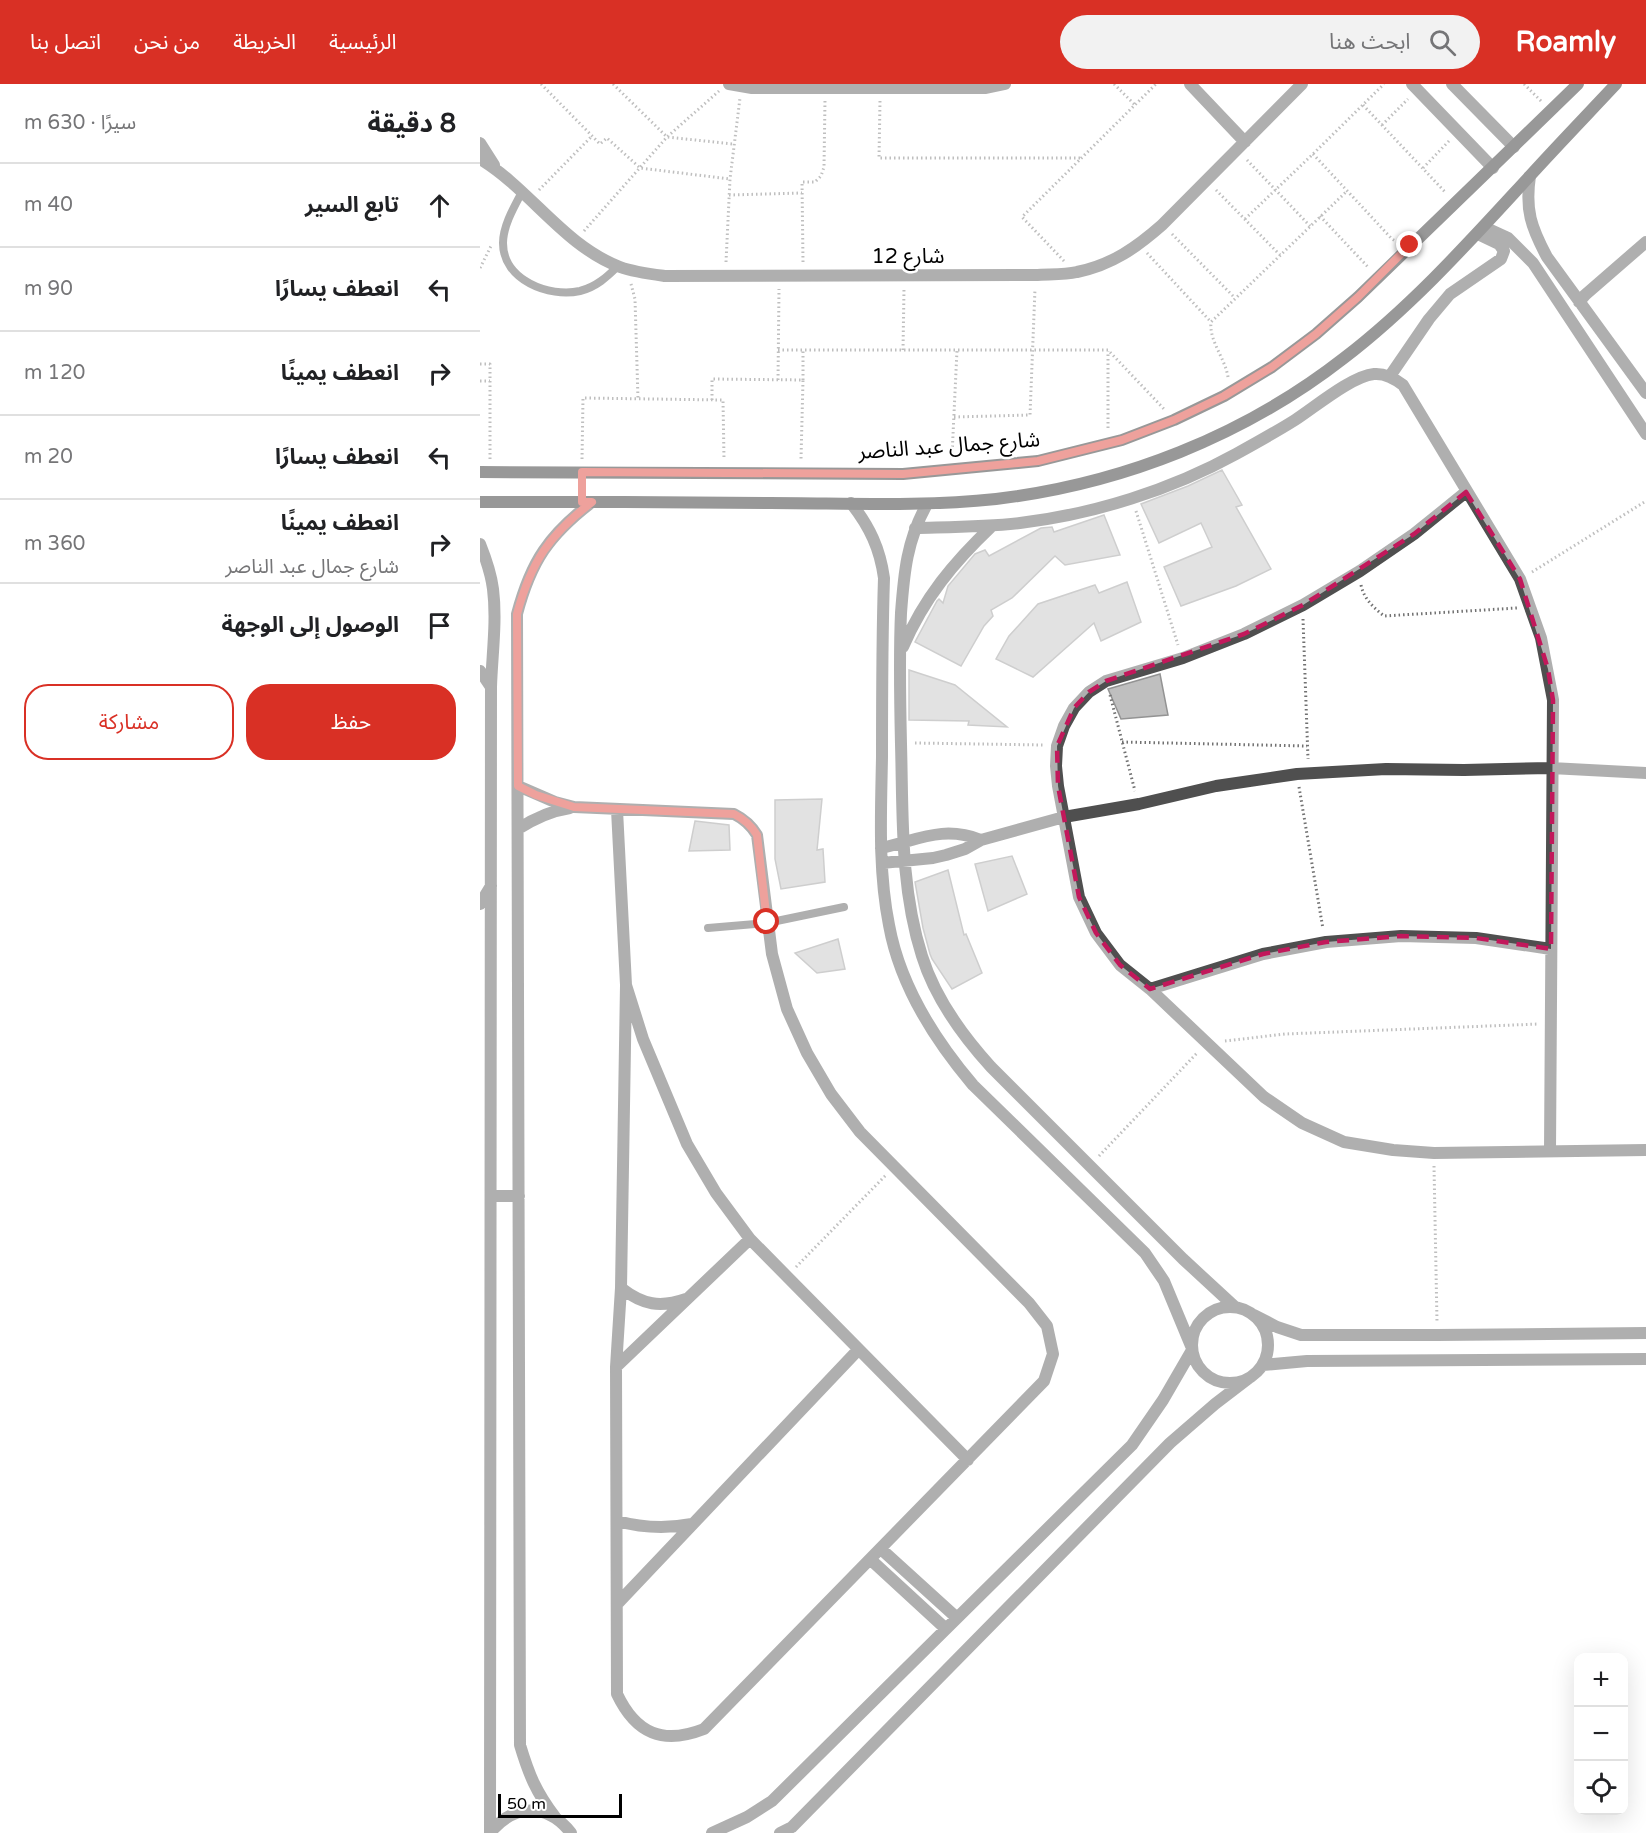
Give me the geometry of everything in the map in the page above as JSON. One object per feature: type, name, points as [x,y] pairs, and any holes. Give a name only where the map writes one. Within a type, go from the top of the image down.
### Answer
[{"type":"main road","name":"شارع جمال عبد الناصر","points":[[485,472],[903,474],[1038,461],[1122,440],[1174,420],[1224,396],[1272,367],[1316,334],[1578,84]]},
{"type":"main road","points":[[480,502],[927,504],[994,499],[1074,486],[1163,459],[1211,440],[1302,389],[1384,325],[1481,230],[1616,84]]},
{"type":"street","points":[[728,84],[752,88],[986,87],[1005,84]]},
{"type":"street","points":[[1190,84],[1241,145]]},
{"type":"street","name":"شارع 12","points":[[480,159],[496,169],[578,242],[618,266],[642,273],[665,276],[904,276],[1075,273],[1098,267],[1125,255],[1140,245],[1302,84]]},
{"type":"street","points":[[1452,84],[1514,147]]},
{"type":"street","points":[[1414,87],[1492,168]]},
{"type":"street","points":[[480,143],[496,169]]},
{"type":"street","points":[[1530,176],[1527,197],[1529,216],[1547,257],[1645,392],[1625,401]]},
{"type":"street","points":[[1481,230],[1508,238],[1533,263],[1646,434]]},
{"type":"street","points":[[1389,376],[1429,319],[1450,294],[1501,259],[1504,251],[1481,230]]},
{"type":"street","points":[[1579,302],[1644,250]]},
{"type":"street","points":[[1533,263],[1547,257]]},
{"type":"street","points":[[915,528],[992,526],[1063,516],[1131,498],[1185,479],[1223,461],[1287,425],[1359,379],[1374,374],[1389,376],[1402,386],[1520,579],[1531,607],[1548,669],[1552,700],[1550,1151]]},
{"type":"street","points":[[1466,492],[1414,534],[1360,571],[1303,605],[1244,634],[1183,658],[1106,681],[1089,692],[1074,708],[1064,726],[1057,746],[1056,766],[1079,897],[1096,933],[1120,964],[1150,989],[1264,1097],[1302,1123],[1344,1142],[1393,1150],[1434,1153],[1646,1150]]},
{"type":"street","points":[[571,1833],[539,1796],[520,1745],[517,614],[524,587],[536,562],[557,532],[592,502]]},
{"type":"street","points":[[851,503],[874,538],[881,558],[884,578],[882,863],[889,927],[915,999],[931,1030],[973,1085],[1145,1253],[1164,1281],[1196,1364],[1206,1375],[1220,1382],[1235,1383],[1249,1378]]},
{"type":"street","points":[[927,504],[915,528],[905,562],[899,656],[904,860],[913,920],[922,957],[934,987],[950,1016],[991,1067],[1191,1268],[1235,1307]]},
{"type":"street","points":[[899,656],[921,609],[937,586],[972,545],[992,526]]},
{"type":"street","points":[[480,544],[488,565],[493,614],[491,1002],[486,1125],[491,1196],[490,1833]]},
{"type":"street","points":[[884,599],[902,598]]},
{"type":"street","points":[[493,614],[517,614]]},
{"type":"street","points":[[480,671],[491,687]]},
{"type":"street","points":[[882,863],[946,855],[981,840],[1064,818],[1216,786],[1303,774],[1386,769],[1551,768],[1646,773]]},
{"type":"street","points":[[518,786],[536,795],[574,807],[734,814],[751,826],[757,835],[772,954],[787,1009],[807,1053],[831,1094],[860,1132],[1029,1303],[1047,1326],[1053,1354],[1044,1381],[704,1729],[688,1735],[670,1736],[652,1732],[637,1723],[625,1710],[617,1694],[616,1367],[621,1288],[626,985],[617,810]]},
{"type":"street","points":[[518,828],[535,818],[574,807]]},
{"type":"street","points":[[881,848],[930,835],[952,832],[967,834],[981,840]]},
{"type":"street","points":[[480,904],[491,885]]},
{"type":"street","points":[[1150,989],[1263,954],[1326,942],[1401,936],[1476,939],[1551,949]]},
{"type":"street","points":[[626,985],[643,1040],[687,1144],[716,1193],[750,1239],[968,1460]]},
{"type":"street","points":[[480,986],[491,1002]]},
{"type":"street","points":[[491,1196],[519,1196]]},
{"type":"street","points":[[616,1367],[750,1239]]},
{"type":"street","points":[[621,1288],[632,1297],[645,1302],[674,1303],[687,1298]]},
{"type":"street","points":[[712,1833],[747,1817],[772,1801],[1131,1445],[1163,1400],[1191,1348],[1192,1335],[1197,1324],[1213,1310],[1235,1307],[1277,1327],[1301,1335],[1646,1333]]},
{"type":"street","points":[[780,1833],[792,1827],[1170,1443],[1263,1365],[1268,1352],[1268,1338],[1263,1326],[1254,1316]]},
{"type":"street","points":[[618,1603],[858,1350]]},
{"type":"street","points":[[1263,1365],[1306,1361],[1646,1359]]},
{"type":"street","points":[[617,1521],[662,1528],[692,1524]]},
{"type":"street","points":[[881,1549],[957,1618]]},
{"type":"street","points":[[871,1560],[946,1629]]},
{"type":"street","points":[[490,1833],[498,1823],[519,1811],[544,1812],[555,1817]]},
{"type":"lane","points":[[526,196],[512,211],[503,244],[508,261],[518,275],[532,285],[556,292],[580,291],[602,282],[618,266]]},
{"type":"lane","points":[[708,928],[767,922],[844,907]]},
{"type":"path","points":[[541,84],[600,144],[607,138],[640,168],[730,179]]},
{"type":"path","points":[[613,84],[667,137],[733,144]]},
{"type":"path","points":[[584,232],[667,137],[728,84]]},
{"type":"path","points":[[1114,84],[1136,105]]},
{"type":"path","points":[[1075,273],[1022,217],[1156,84]]},
{"type":"path","points":[[1245,219],[1384,84]]},
{"type":"path","points":[[1524,84],[1551,111]]},
{"type":"path","points":[[1382,125],[1414,87]]},
{"type":"path","points":[[726,276],[730,179],[738,103],[744,93],[752,88]]},
{"type":"path","points":[[803,276],[802,182],[814,182],[821,176],[824,167],[825,88]]},
{"type":"path","points":[[880,88],[879,158],[1081,158]]},
{"type":"path","points":[[1363,105],[1455,202]]},
{"type":"path","points":[[1423,168],[1458,132]]},
{"type":"path","points":[[526,196],[592,135]]},
{"type":"path","points":[[1241,145],[1276,190],[1310,226]]},
{"type":"path","points":[[1313,154],[1392,239],[1410,245]]},
{"type":"path","points":[[1206,180],[1280,255]]},
{"type":"path","points":[[1211,322],[1347,190]]},
{"type":"path","points":[[729,195],[802,193]]},
{"type":"path","points":[[1320,216],[1378,277]]},
{"type":"path","points":[[1162,225],[1235,299]]},
{"type":"path","points":[[1140,245],[1211,322],[1211,334],[1227,369],[1228,386],[1224,396]]},
{"type":"path","points":[[618,266],[633,288],[635,299],[638,399]]},
{"type":"path","points":[[954,417],[1030,414],[1035,275]]},
{"type":"path","points":[[778,380],[779,276]]},
{"type":"path","points":[[903,350],[904,276]]},
{"type":"path","points":[[778,350],[1108,350],[1174,420]]},
{"type":"path","points":[[801,473],[803,350]]},
{"type":"path","points":[[951,470],[957,350]]},
{"type":"path","points":[[1108,350],[1107,428],[1122,440]]},
{"type":"path","points":[[480,364],[490,364],[491,381],[485,472]]},
{"type":"path","points":[[712,400],[712,379],[803,380]]},
{"type":"path","points":[[480,381],[491,381]]},
{"type":"path","points":[[582,472],[583,398],[723,400],[725,473]]},
{"type":"path","points":[[1131,498],[1183,658]]},
{"type":"path","points":[[1520,579],[1646,501]]},
{"type":"path","points":[[1360,571],[1361,589],[1365,597],[1370,605],[1384,616],[1531,607]]},
{"type":"path","points":[[1303,605],[1307,746],[1303,774],[1326,942]]},
{"type":"path","points":[[1106,681],[1139,804]]},
{"type":"path","points":[[1122,742],[1307,746]]},
{"type":"path","points":[[901,743],[1057,746]]},
{"type":"path","points":[[1089,1166],[1207,1044],[1285,1034],[1550,1024]]},
{"type":"path","points":[[1434,1153],[1437,1335]]},
{"type":"path","points":[[787,1277],[894,1167]]},
{"type":"highlighted area","points":[[1466,492],[1520,579],[1548,669],[1553,700],[1551,949],[1476,938],[1401,936],[1326,942],[1263,954],[1150,989],[1120,965],[1096,933],[1079,897],[1058,786],[1057,746],[1074,708],[1089,692],[1106,681],[1244,634],[1303,605],[1414,534]]},
{"type":"building","points":[[1222,470],[1242,505],[1236,507],[1271,569],[1236,586],[1181,606],[1164,567],[1212,547],[1201,523],[1159,543],[1141,504]]},
{"type":"building","points":[[1104,515],[1120,555],[1065,565],[1055,556],[1012,598],[991,610],[993,616],[984,626],[961,666],[915,642],[937,601],[939,599],[943,603],[948,586],[975,554],[985,550],[989,556],[1041,528],[1052,527],[1054,532]]},
{"type":"building","points":[[1127,582],[1141,622],[1101,641],[1094,623],[1033,677],[996,659],[1009,636],[1038,604],[1095,585],[1099,593]]},
{"type":"building","points":[[909,670],[955,685],[1007,727],[968,725],[969,721],[909,720]]},
{"type":"building","points":[[1160,674],[1168,715],[1121,719],[1108,689]]},
{"type":"building","points":[[822,799],[817,850],[823,849],[825,882],[781,889],[775,859],[775,800]]},
{"type":"building","points":[[695,821],[729,825],[730,850],[689,851]]},
{"type":"building","points":[[1012,856],[1027,894],[988,911],[975,864]]},
{"type":"building","points":[[948,870],[964,935],[966,934],[982,973],[952,989],[930,954],[915,882]]},
{"type":"building","points":[[838,939],[845,969],[817,973],[795,953]]},
{"type":"route","points":[[767,922],[757,835],[751,826],[734,814],[574,807],[536,795],[518,786],[517,614],[524,587],[551,539],[570,519],[592,502],[582,502],[582,472],[903,474],[1038,461],[1122,440],[1174,420],[1224,396],[1272,367],[1316,334],[1358,297],[1410,245]]}]
